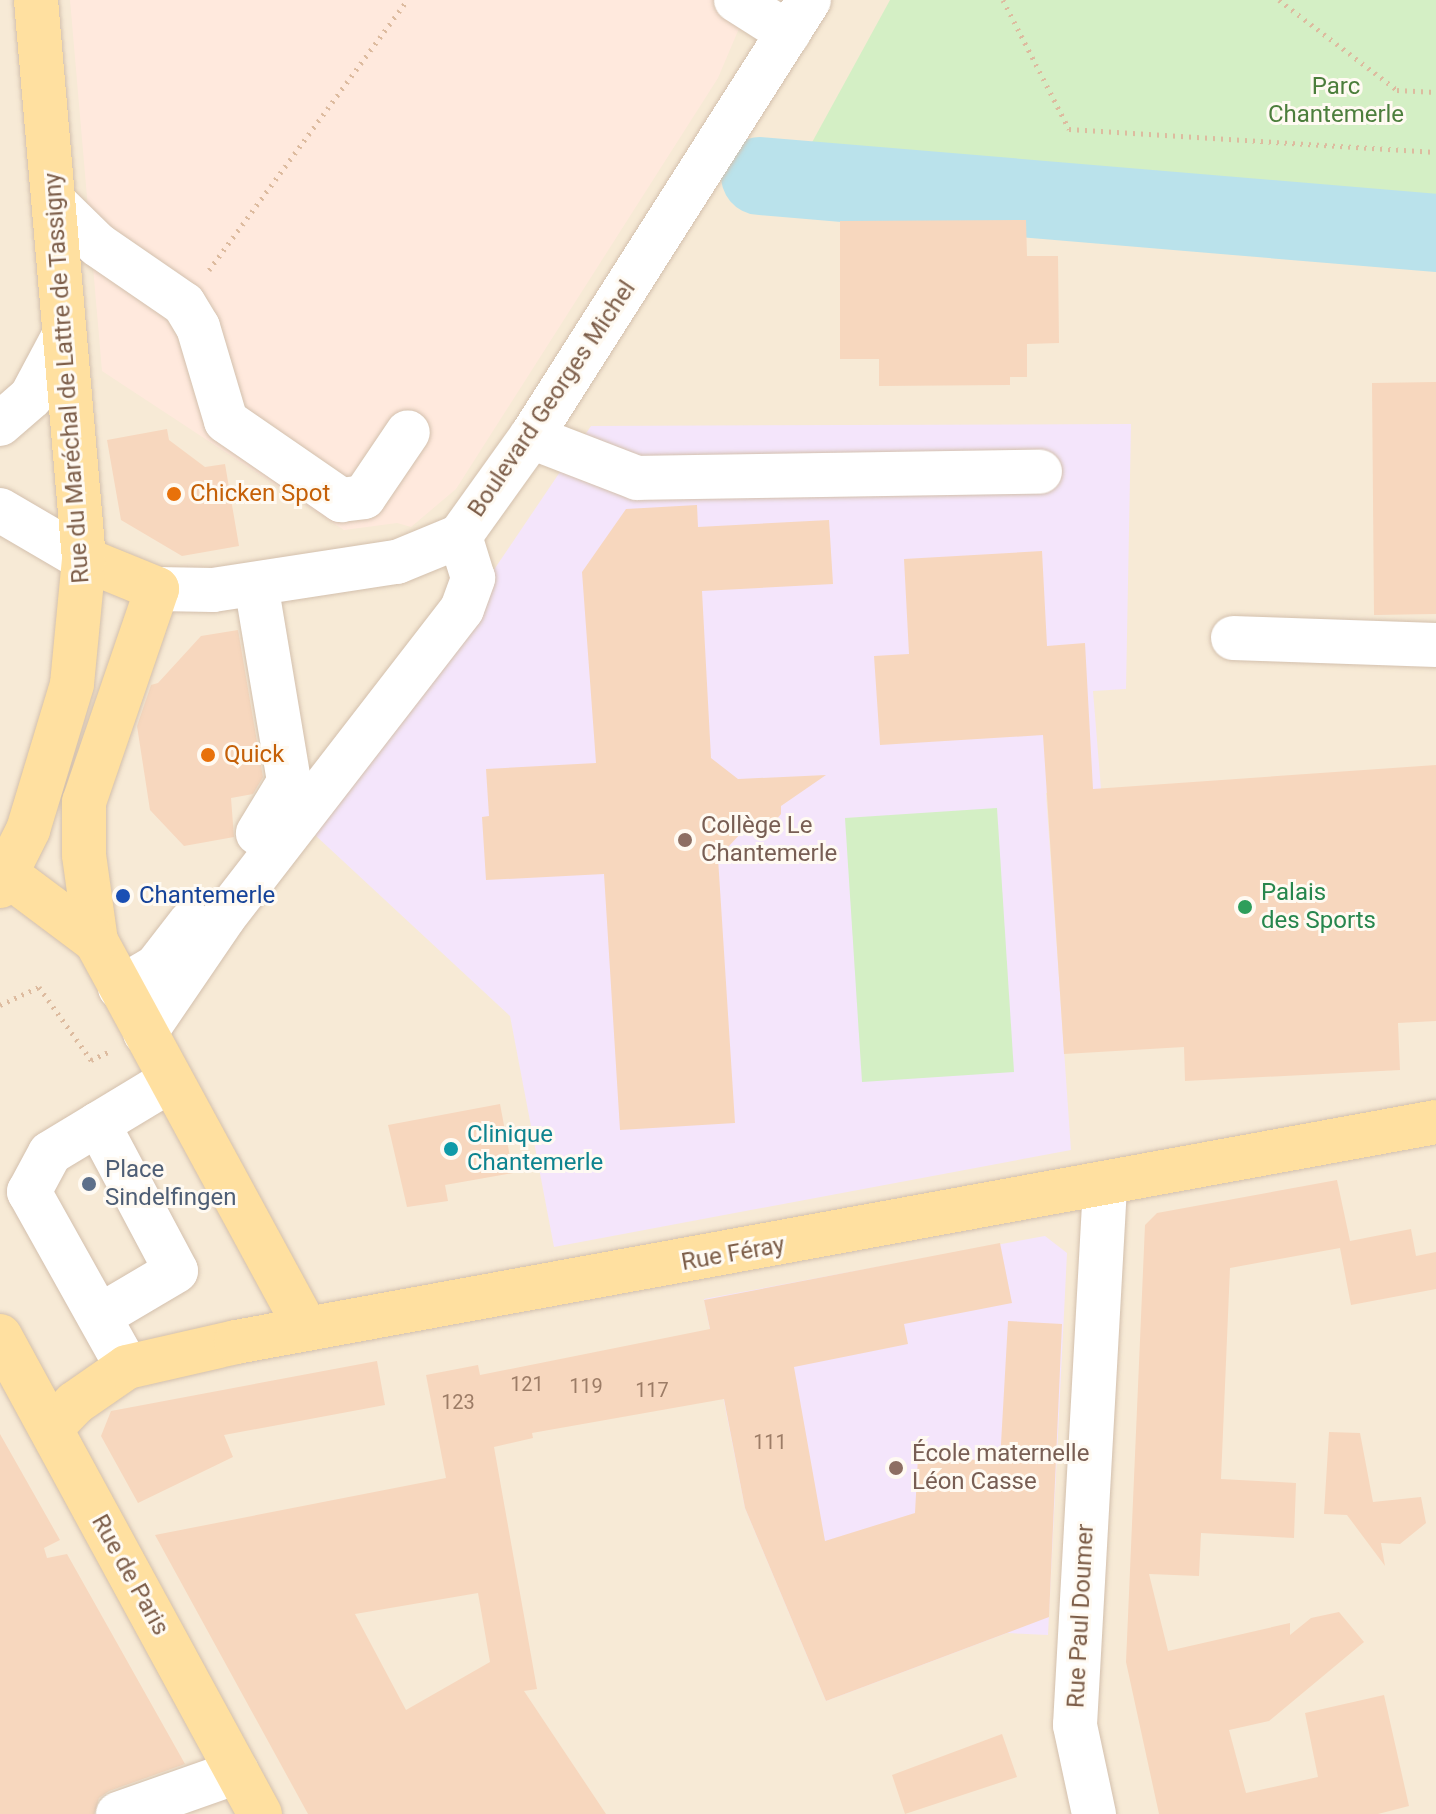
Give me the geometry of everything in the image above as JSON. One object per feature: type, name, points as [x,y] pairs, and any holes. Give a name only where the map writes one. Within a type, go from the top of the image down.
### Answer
[{"type":"main road","name":"Rue du Maréchal de Lattre de Tassigny","points":[[5,881],[72,684],[84,559],[36,0]]},
{"type":"main road","points":[[84,559],[157,589],[84,802],[84,855],[96,941],[306,1328]]},
{"type":"main road","points":[[5,881],[96,941]]},
{"type":"main road","name":"Rue Féray","points":[[51,1428],[86,1395],[127,1367],[306,1328],[1105,1186],[1436,1122]]},
{"type":"main road","name":"Rue de Paris","points":[[0,1336],[260,1814]]},
{"type":"street","points":[[736,0],[798,17]]},
{"type":"street","name":"Boulevard Georges Michel","points":[[157,589],[213,590],[397,562],[460,536],[531,437],[798,17]]},
{"type":"street","points":[[55,203],[98,245],[184,304],[198,327],[226,421],[341,500],[364,497],[408,432]]},
{"type":"street","points":[[0,424],[31,397],[63,337]]},
{"type":"street","points":[[531,437],[637,478],[1040,472]]},
{"type":"street","points":[[0,510],[84,559]]},
{"type":"street","points":[[145,1033],[224,917],[462,609],[473,578],[460,536]]},
{"type":"street","points":[[120,988],[156,967],[285,795],[289,782],[256,584]]},
{"type":"street","points":[[1233,638],[1436,645]]},
{"type":"street","points":[[127,1367],[29,1192],[50,1153],[171,1080]]},
{"type":"street","points":[[98,1124],[176,1271],[100,1316]]},
{"type":"street","name":"Rue Paul Doumer","points":[[1092,1809],[1075,1725],[1105,1186]]},
{"type":"street","points":[[118,1814],[237,1772]]},
{"type":"path","points":[[184,304],[407,0]]},
{"type":"path","points":[[1003,0],[1069,129],[1436,152]]},
{"type":"path","points":[[1279,0],[1397,90],[1436,92]]},
{"type":"path","points":[[0,1005],[39,987],[91,1060],[145,1033]]},
{"type":"shaded area","points":[[0,0],[1436,0],[1436,1814],[0,1814]]},
{"type":"shaded area","points":[[70,0],[751,0],[718,78],[456,489],[411,527],[397,523],[344,530],[102,371]]},
{"type":"shaded area","name":"Collège Le Chantemerle","points":[[1131,424],[1126,689],[1093,691],[1101,789],[1046,793],[1071,1150],[554,1247],[510,1016],[315,835],[591,426]]},
{"type":"shaded area","name":"École maternelle Léon Casse","points":[[1045,1236],[1067,1253],[1048,1635],[1007,1633],[826,1701],[745,1508],[704,1299]]},
{"type":"green space","name":"Parc Chantemerle","points":[[890,0],[1436,0],[1436,209],[804,157]]},
{"type":"green space","points":[[997,808],[1014,1072],[862,1082],[845,818]]},
{"type":"building","points":[[1026,220],[1027,256],[1058,256],[1059,343],[1027,344],[1027,377],[1010,377],[1010,385],[879,386],[879,359],[840,359],[840,221]]},
{"type":"building","points":[[1436,382],[1436,614],[1374,615],[1372,383]]},
{"type":"building","name":"Chicken Spot","points":[[167,429],[169,440],[205,467],[225,464],[239,546],[182,556],[121,520],[107,440]]},
{"type":"building","points":[[697,505],[698,527],[829,520],[833,584],[702,591],[711,758],[738,779],[826,775],[781,806],[781,814],[766,832],[741,833],[718,858],[735,1123],[620,1130],[604,874],[486,880],[482,817],[489,816],[486,769],[596,763],[582,572],[626,509]]},
{"type":"building","name":"Palais des Sports","points":[[1042,551],[1047,646],[1085,643],[1093,789],[1436,765],[1436,1021],[1398,1023],[1400,1070],[1185,1081],[1184,1047],[1064,1054],[1043,735],[880,745],[874,656],[909,654],[904,559]]},
{"type":"building","name":"Quick","points":[[238,630],[263,777],[253,794],[231,798],[234,837],[184,846],[150,810],[137,726],[151,685],[158,683],[201,636]]},
{"type":"building","name":"Clinique Chantemerle","points":[[500,1104],[513,1173],[445,1185],[448,1201],[407,1207],[388,1125]]},
{"type":"building","points":[[1337,1180],[1350,1241],[1411,1229],[1416,1256],[1436,1252],[1436,1289],[1351,1305],[1340,1248],[1230,1268],[1221,1479],[1296,1483],[1294,1538],[1201,1533],[1199,1576],[1149,1574],[1168,1651],[1290,1623],[1290,1635],[1311,1618],[1339,1612],[1364,1642],[1269,1721],[1229,1730],[1246,1793],[1318,1777],[1305,1713],[1384,1695],[1409,1806],[1378,1814],[1159,1814],[1126,1662],[1145,1225],[1157,1213]]},
{"type":"building","points":[[1000,1243],[1012,1303],[904,1324],[908,1344],[794,1367],[825,1541],[915,1513],[918,1457],[1000,1461],[1008,1321],[1062,1324],[1049,1617],[826,1701],[745,1508],[724,1399],[532,1433],[533,1438],[494,1447],[537,1689],[524,1691],[606,1814],[308,1814],[155,1535],[446,1478],[426,1375],[478,1365],[480,1375],[710,1329],[704,1300]],"holes":[[[478,1593],[490,1662],[406,1710],[355,1614]]]},
{"type":"building","points":[[377,1361],[385,1405],[224,1435],[233,1457],[138,1503],[101,1436],[111,1411]]},
{"type":"building","points":[[1329,1432],[1360,1433],[1373,1502],[1421,1497],[1426,1523],[1400,1544],[1381,1543],[1385,1566],[1347,1515],[1324,1514]]},
{"type":"building","points":[[0,1434],[60,1540],[44,1548],[47,1558],[67,1554],[185,1764],[109,1791],[99,1798],[94,1814],[0,1814]]},
{"type":"building","points":[[1002,1734],[1017,1777],[905,1814],[892,1775]]},
{"type":"waterway","points":[[760,176],[1436,233]]},
{"type":"place","name":"Chicken Spot","points":[[174,494]]},
{"type":"place","name":"Quick","points":[[208,755]]},
{"type":"place","name":"Collège Le Chantemerle","points":[[685,840]]},
{"type":"place","name":"Chantemerle","points":[[123,896]]},
{"type":"place","name":"Palais des Sports","points":[[1245,907]]},
{"type":"place","name":"Clinique Chantemerle","points":[[451,1149]]},
{"type":"place","name":"Place Sindelfingen","points":[[89,1184]]},
{"type":"place","name":"École maternelle Léon Casse","points":[[896,1468]]}]
